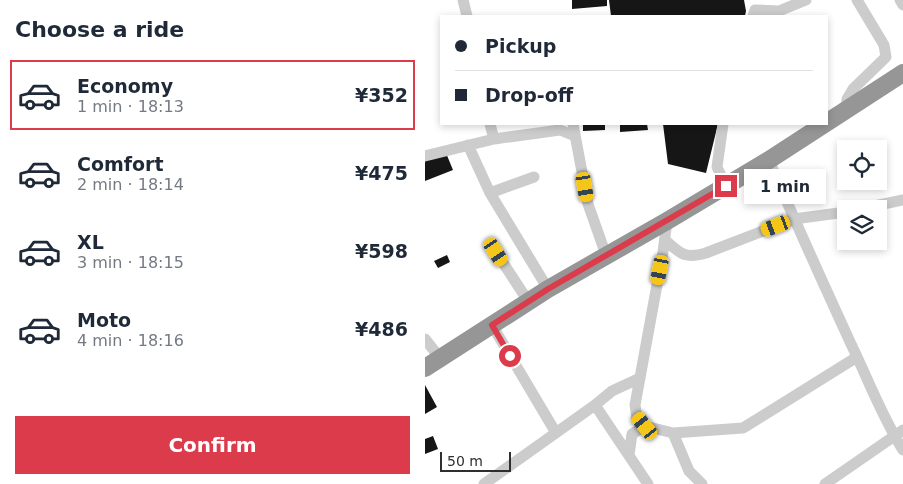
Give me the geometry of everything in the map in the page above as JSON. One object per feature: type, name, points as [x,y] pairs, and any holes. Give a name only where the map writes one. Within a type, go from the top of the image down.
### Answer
[{"type":"highway","points":[[828,123],[903,73]]},
{"type":"highway","points":[[425,368],[528,301],[667,221],[825,125]]},
{"type":"street","points":[[463,0],[467,15]]},
{"type":"street","points":[[753,9],[779,11],[806,0]]},
{"type":"street","points":[[846,112],[847,99],[853,90],[886,57],[884,45],[857,0]]},
{"type":"street","points":[[900,0],[903,5]]},
{"type":"street","points":[[490,125],[493,139]]},
{"type":"street","points":[[573,125],[588,204],[606,255]]},
{"type":"street","points":[[723,125],[717,167],[726,186]]},
{"type":"street","points":[[425,156],[493,139],[560,130],[575,136]]},
{"type":"street","points":[[468,145],[490,193],[548,289]]},
{"type":"street","points":[[769,160],[857,357],[899,433],[903,450]]},
{"type":"street","points":[[490,193],[534,177]]},
{"type":"street","points":[[887,203],[903,200]]},
{"type":"street","points":[[665,240],[681,254],[693,257],[706,254],[794,219],[837,213]]},
{"type":"street","points":[[667,221],[635,405],[637,418],[645,426],[673,433],[743,428],[857,357]]},
{"type":"street","points":[[496,252],[528,301]]},
{"type":"street","points":[[492,325],[556,434]]},
{"type":"street","points":[[425,340],[440,358]]},
{"type":"street","points":[[484,484],[556,434],[612,391],[640,378]]},
{"type":"street","points":[[595,405],[648,484]]},
{"type":"street","points":[[629,455],[632,434],[645,426]]},
{"type":"street","points":[[673,433],[689,471],[703,484]]},
{"type":"street","points":[[825,484],[899,433]]},
{"type":"building","points":[[572,0],[607,0],[607,6],[572,9]]},
{"type":"building","points":[[609,0],[744,0],[746,11],[745,15],[611,15]]},
{"type":"building","points":[[583,125],[605,125],[605,130],[583,131]]},
{"type":"building","points":[[620,125],[647,125],[648,130],[620,132]]},
{"type":"building","points":[[663,125],[718,125],[706,173],[668,164]]},
{"type":"building","points":[[446,153],[453,170],[425,181],[425,161]]},
{"type":"building","points":[[447,255],[450,262],[438,268],[434,261]]},
{"type":"building","points":[[425,385],[437,407],[425,414]]},
{"type":"building","points":[[433,436],[438,449],[425,454],[425,439]]},
{"type":"route","points":[[510,356],[492,325],[548,289],[726,186]]}]
